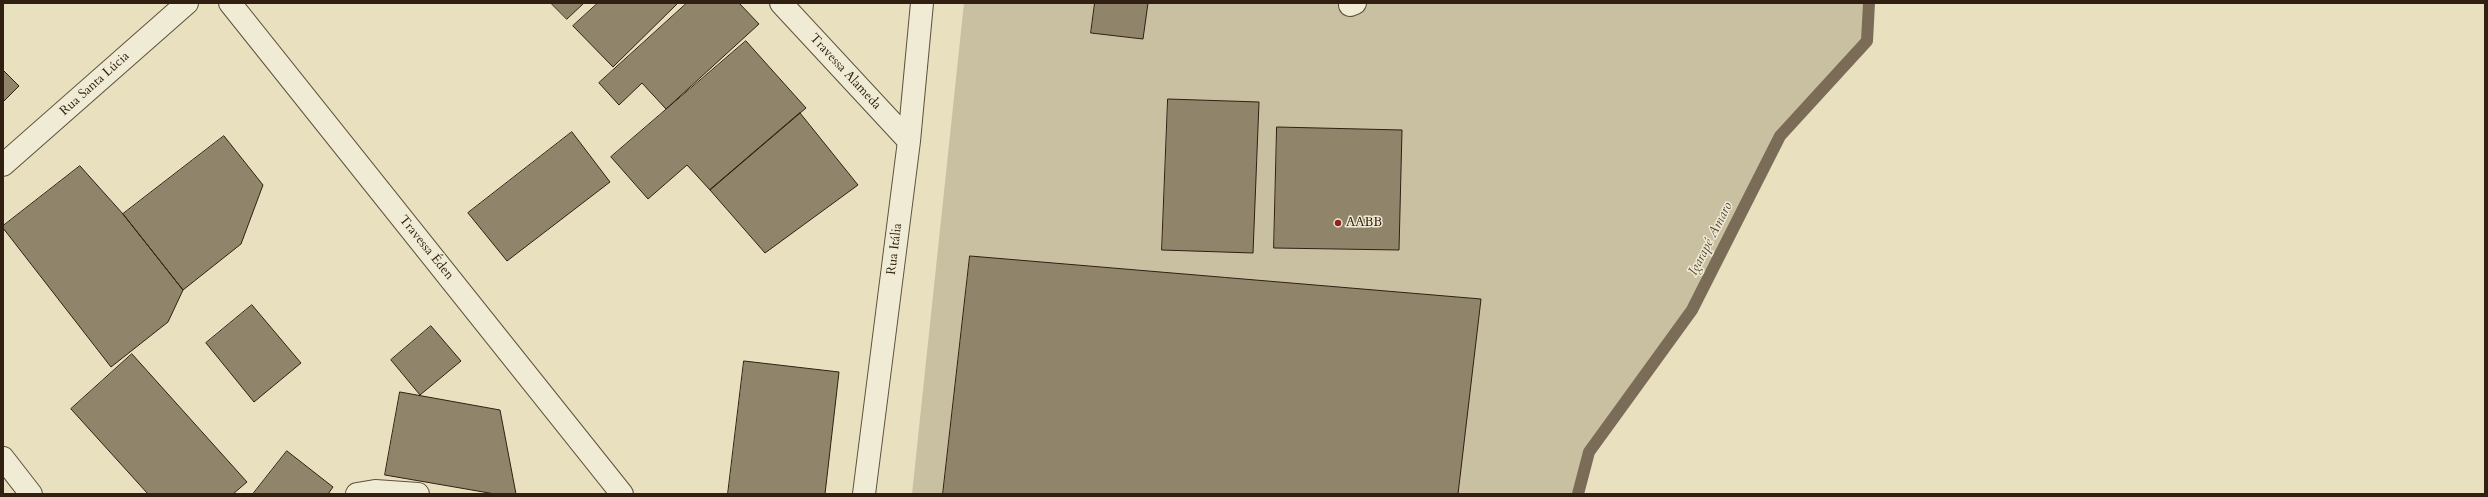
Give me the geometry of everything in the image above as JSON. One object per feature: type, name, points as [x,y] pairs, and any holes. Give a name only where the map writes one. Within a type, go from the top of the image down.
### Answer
[{"type":"street","name":"Rua Santa Lúcia","points":[[3,166],[187,3]]},
{"type":"street","name":"Travessa Éden","points":[[230,3],[622,494]]},
{"type":"street","name":"Travessa Alameda","points":[[781,3],[910,141]]},
{"type":"street","name":"Rua Itália","points":[[864,494],[910,141],[922,3]]},
{"type":"street","points":[[3,458],[32,494]]},
{"type":"street","points":[[357,494],[375,491],[418,494]]},
{"type":"shaded area","name":"AABB","points":[[964,3],[1869,3],[1867,41],[1780,136],[1692,310],[1589,452],[1578,494],[912,494]]},
{"type":"building","points":[[551,3],[584,3],[567,19]]},
{"type":"building","points":[[598,3],[678,3],[613,67],[573,26]]},
{"type":"building","points":[[687,3],[739,3],[759,24],[666,109],[642,83],[619,105],[599,83]]},
{"type":"building","points":[[1095,3],[1148,3],[1143,39],[1091,33]]},
{"type":"building","points":[[746,41],[806,108],[710,190],[687,165],[648,199],[611,157]]},
{"type":"building","points":[[3,70],[19,86],[3,102]]},
{"type":"building","points":[[1168,99],[1259,102],[1253,253],[1162,250]]},
{"type":"building","points":[[800,113],[858,185],[765,253],[710,190]]},
{"type":"building","points":[[1277,127],[1402,130],[1399,250],[1274,248]]},
{"type":"building","points":[[572,132],[610,182],[507,261],[468,213]]},
{"type":"building","points":[[224,136],[263,185],[241,244],[183,290],[123,214]]},
{"type":"building","points":[[80,166],[123,214],[183,290],[168,322],[111,367],[3,228],[3,226]]},
{"type":"building","points":[[970,256],[1481,299],[1458,494],[943,494]]},
{"type":"building","points":[[252,305],[301,363],[254,402],[206,343]]},
{"type":"building","points":[[431,326],[461,361],[420,395],[391,360]]},
{"type":"building","points":[[132,354],[247,482],[233,494],[148,494],[71,409]]},
{"type":"building","points":[[744,361],[839,372],[825,494],[728,494]]},
{"type":"building","points":[[400,392],[500,410],[516,494],[495,494],[385,475]]},
{"type":"building","points":[[287,451],[333,487],[328,494],[253,494]]},
{"type":"waterway","name":"Igarapé Amaro","points":[[1578,494],[1589,452],[1692,310],[1780,136],[1867,41],[1869,3]]},
{"type":"place","name":"AABB","points":[[1338,223]]}]
